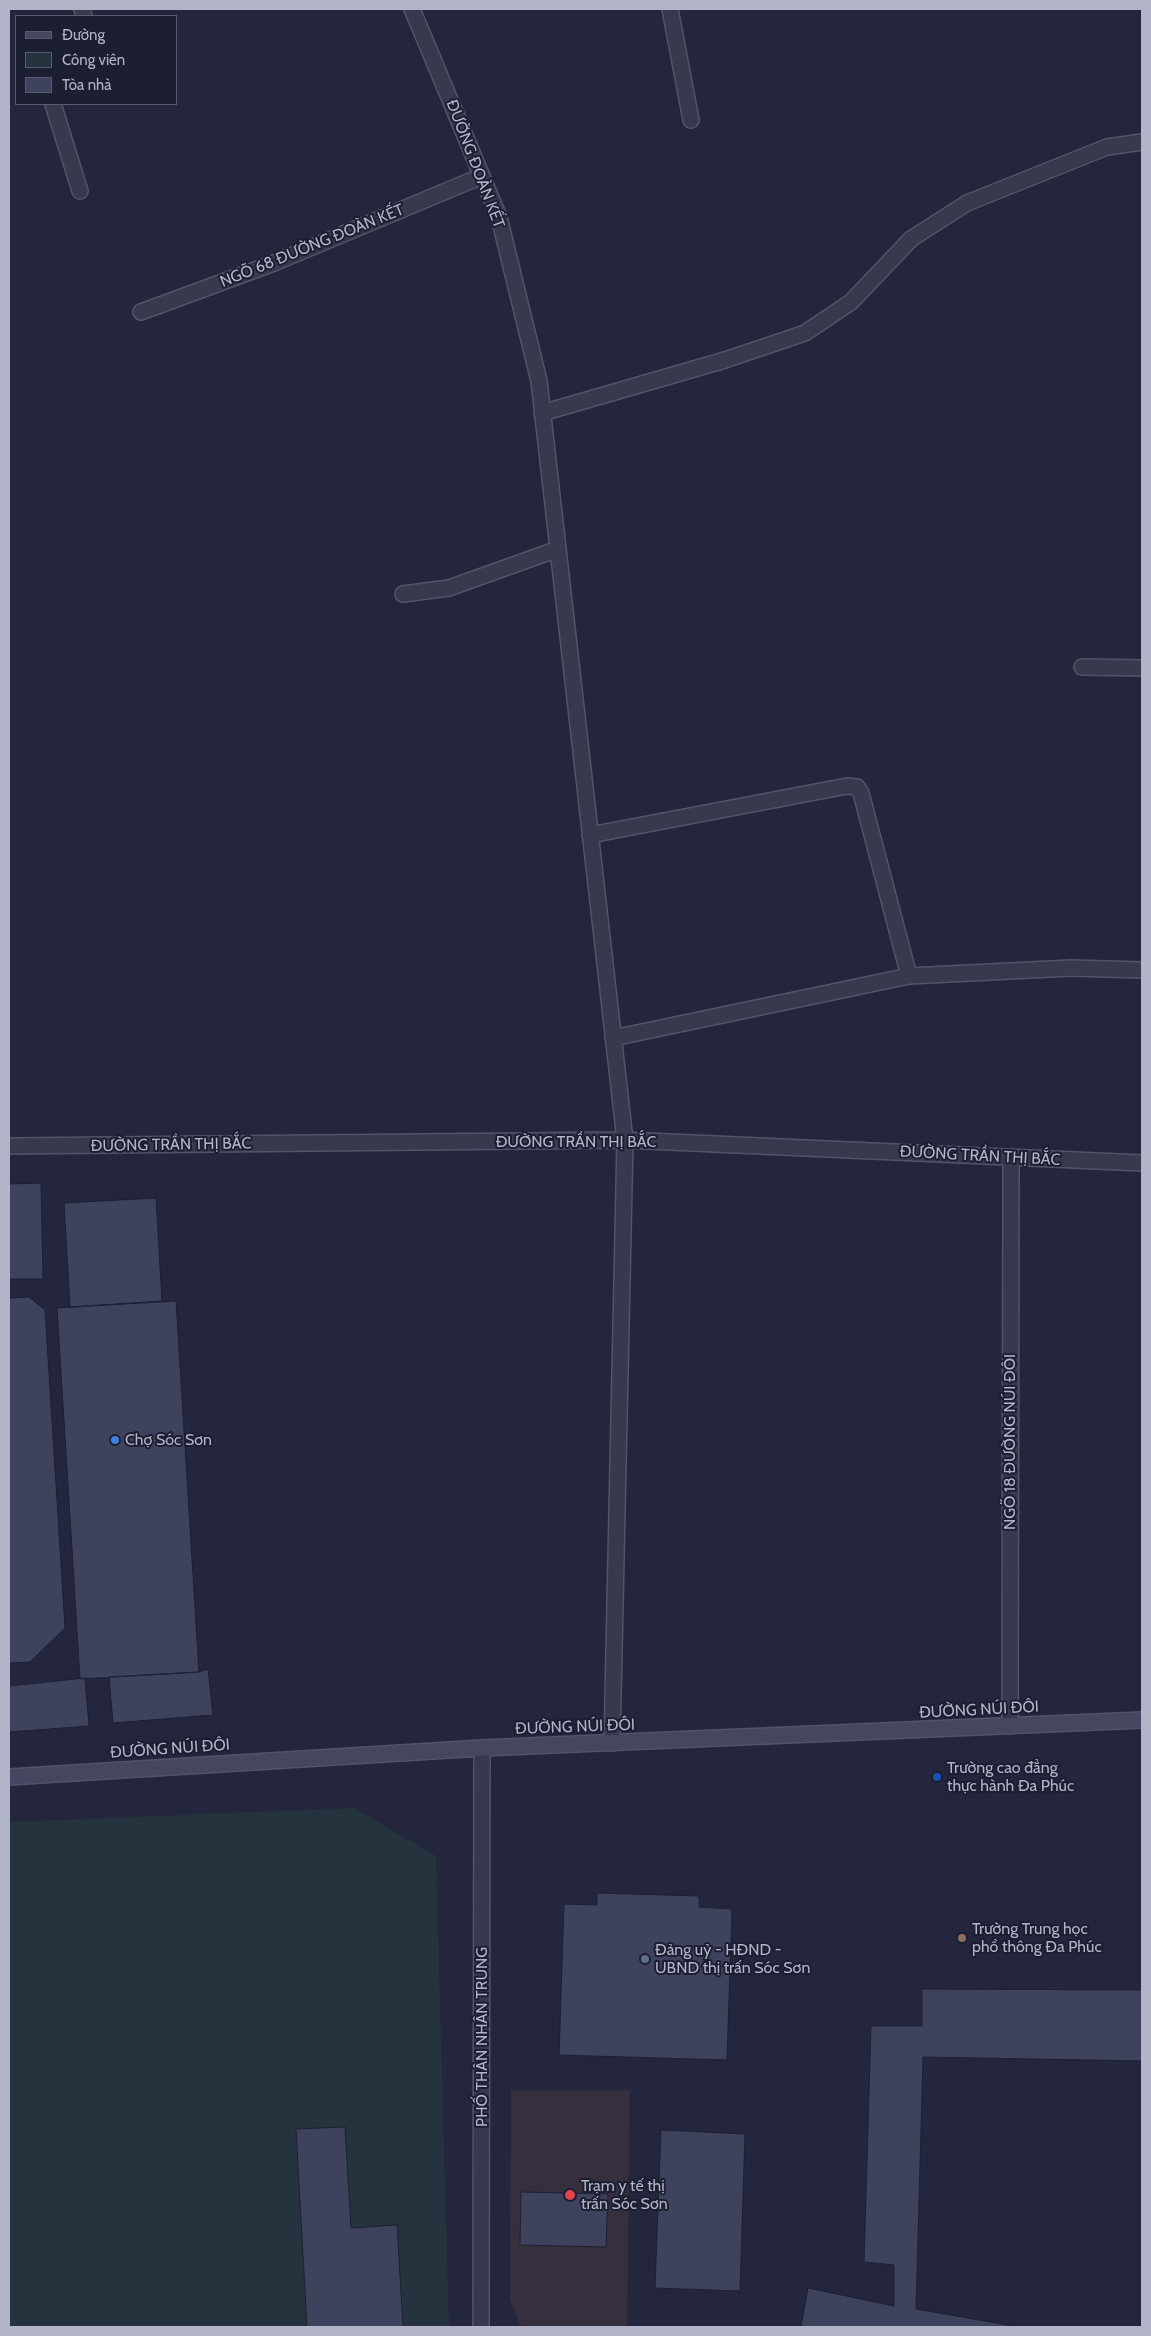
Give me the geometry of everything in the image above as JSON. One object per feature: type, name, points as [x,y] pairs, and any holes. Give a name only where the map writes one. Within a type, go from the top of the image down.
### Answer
[{"type":"main road","name":"ĐƯỜNG NÚI ĐÔI","points":[[9,1777],[482,1748],[1142,1720]]},
{"type":"street","name":"ĐƯỜNG ĐOÀN KẾT","points":[[412,9],[499,217],[539,381],[625,1140],[612,1743]]},
{"type":"street","points":[[670,9],[691,120]]},
{"type":"street","points":[[53,105],[80,190]]},
{"type":"street","points":[[542,413],[725,360],[805,333],[851,302],[911,239],[967,203],[1107,147],[1142,142]]},
{"type":"street","name":"NGÕ 68 ĐƯỜNG ĐOÀN KẾT","points":[[141,312],[274,263],[482,176]]},
{"type":"street","points":[[403,594],[449,588],[558,549]]},
{"type":"street","points":[[1082,667],[1142,668]]},
{"type":"street","points":[[590,835],[847,786],[857,787],[861,793],[909,976]]},
{"type":"street","points":[[613,1038],[909,976],[1071,968],[1142,970]]},
{"type":"street","name":"ĐƯỜNG TRẦN THỊ BẮC","points":[[9,1146],[625,1140],[1142,1163]]},
{"type":"street","name":"NGÕ 18 ĐƯỜNG NÚI ĐÔI","points":[[1010,1726],[1011,1157]]},
{"type":"street","name":"PHỐ THÂN NHÂN TRUNG","points":[[481,2327],[482,1748]]},
{"type":"shaded area","name":"Trạm y tế thị trấn Sóc Sơn","points":[[511,2090],[630,2090],[627,2327],[521,2327],[510,2300]]},
{"type":"green space","points":[[354,1808],[436,1856],[449,2327],[9,2327],[9,1822]]},
{"type":"building","points":[[41,1183],[43,1279],[9,1279],[9,1184]]},
{"type":"building","points":[[156,1198],[162,1301],[70,1307],[64,1203]]},
{"type":"building","points":[[29,1297],[45,1310],[65,1628],[30,1662],[9,1663],[9,1298]]},
{"type":"building","points":[[176,1301],[199,1672],[80,1679],[57,1308]]},
{"type":"building","points":[[208,1669],[213,1715],[113,1723],[109,1677],[199,1672]]},
{"type":"building","points":[[85,1678],[89,1726],[9,1732],[9,1686]]},
{"type":"building","points":[[597,1893],[699,1896],[699,1907],[732,1909],[727,2060],[559,2055],[564,1904],[597,1905]]},
{"type":"building","points":[[922,1989],[1142,1990],[1142,2061],[923,2057],[916,2309],[1019,2327],[801,2327],[808,2288],[894,2306],[894,2265],[864,2262],[871,2026],[922,2026]]},
{"type":"building","points":[[345,2127],[351,2228],[397,2225],[403,2327],[307,2327],[296,2129]]},
{"type":"building","points":[[661,2130],[745,2134],[740,2291],[655,2288]]},
{"type":"building","points":[[521,2192],[608,2194],[606,2247],[520,2245]]},
{"type":"place","name":"Chợ Sóc Sơn","points":[[115,1440]]},
{"type":"place","name":"Trường cao đẳng thực hành Đa Phúc","points":[[937,1777]]},
{"type":"place","name":"Trường Trung học phổ thông Đa Phúc","points":[[962,1938]]},
{"type":"place","name":"Đảng uỷ - HĐND - UBND thị trấn Sóc Sơn","points":[[645,1959]]},
{"type":"place","name":"Trạm y tế thị trấn Sóc Sơn","points":[[570,2195]]}]
